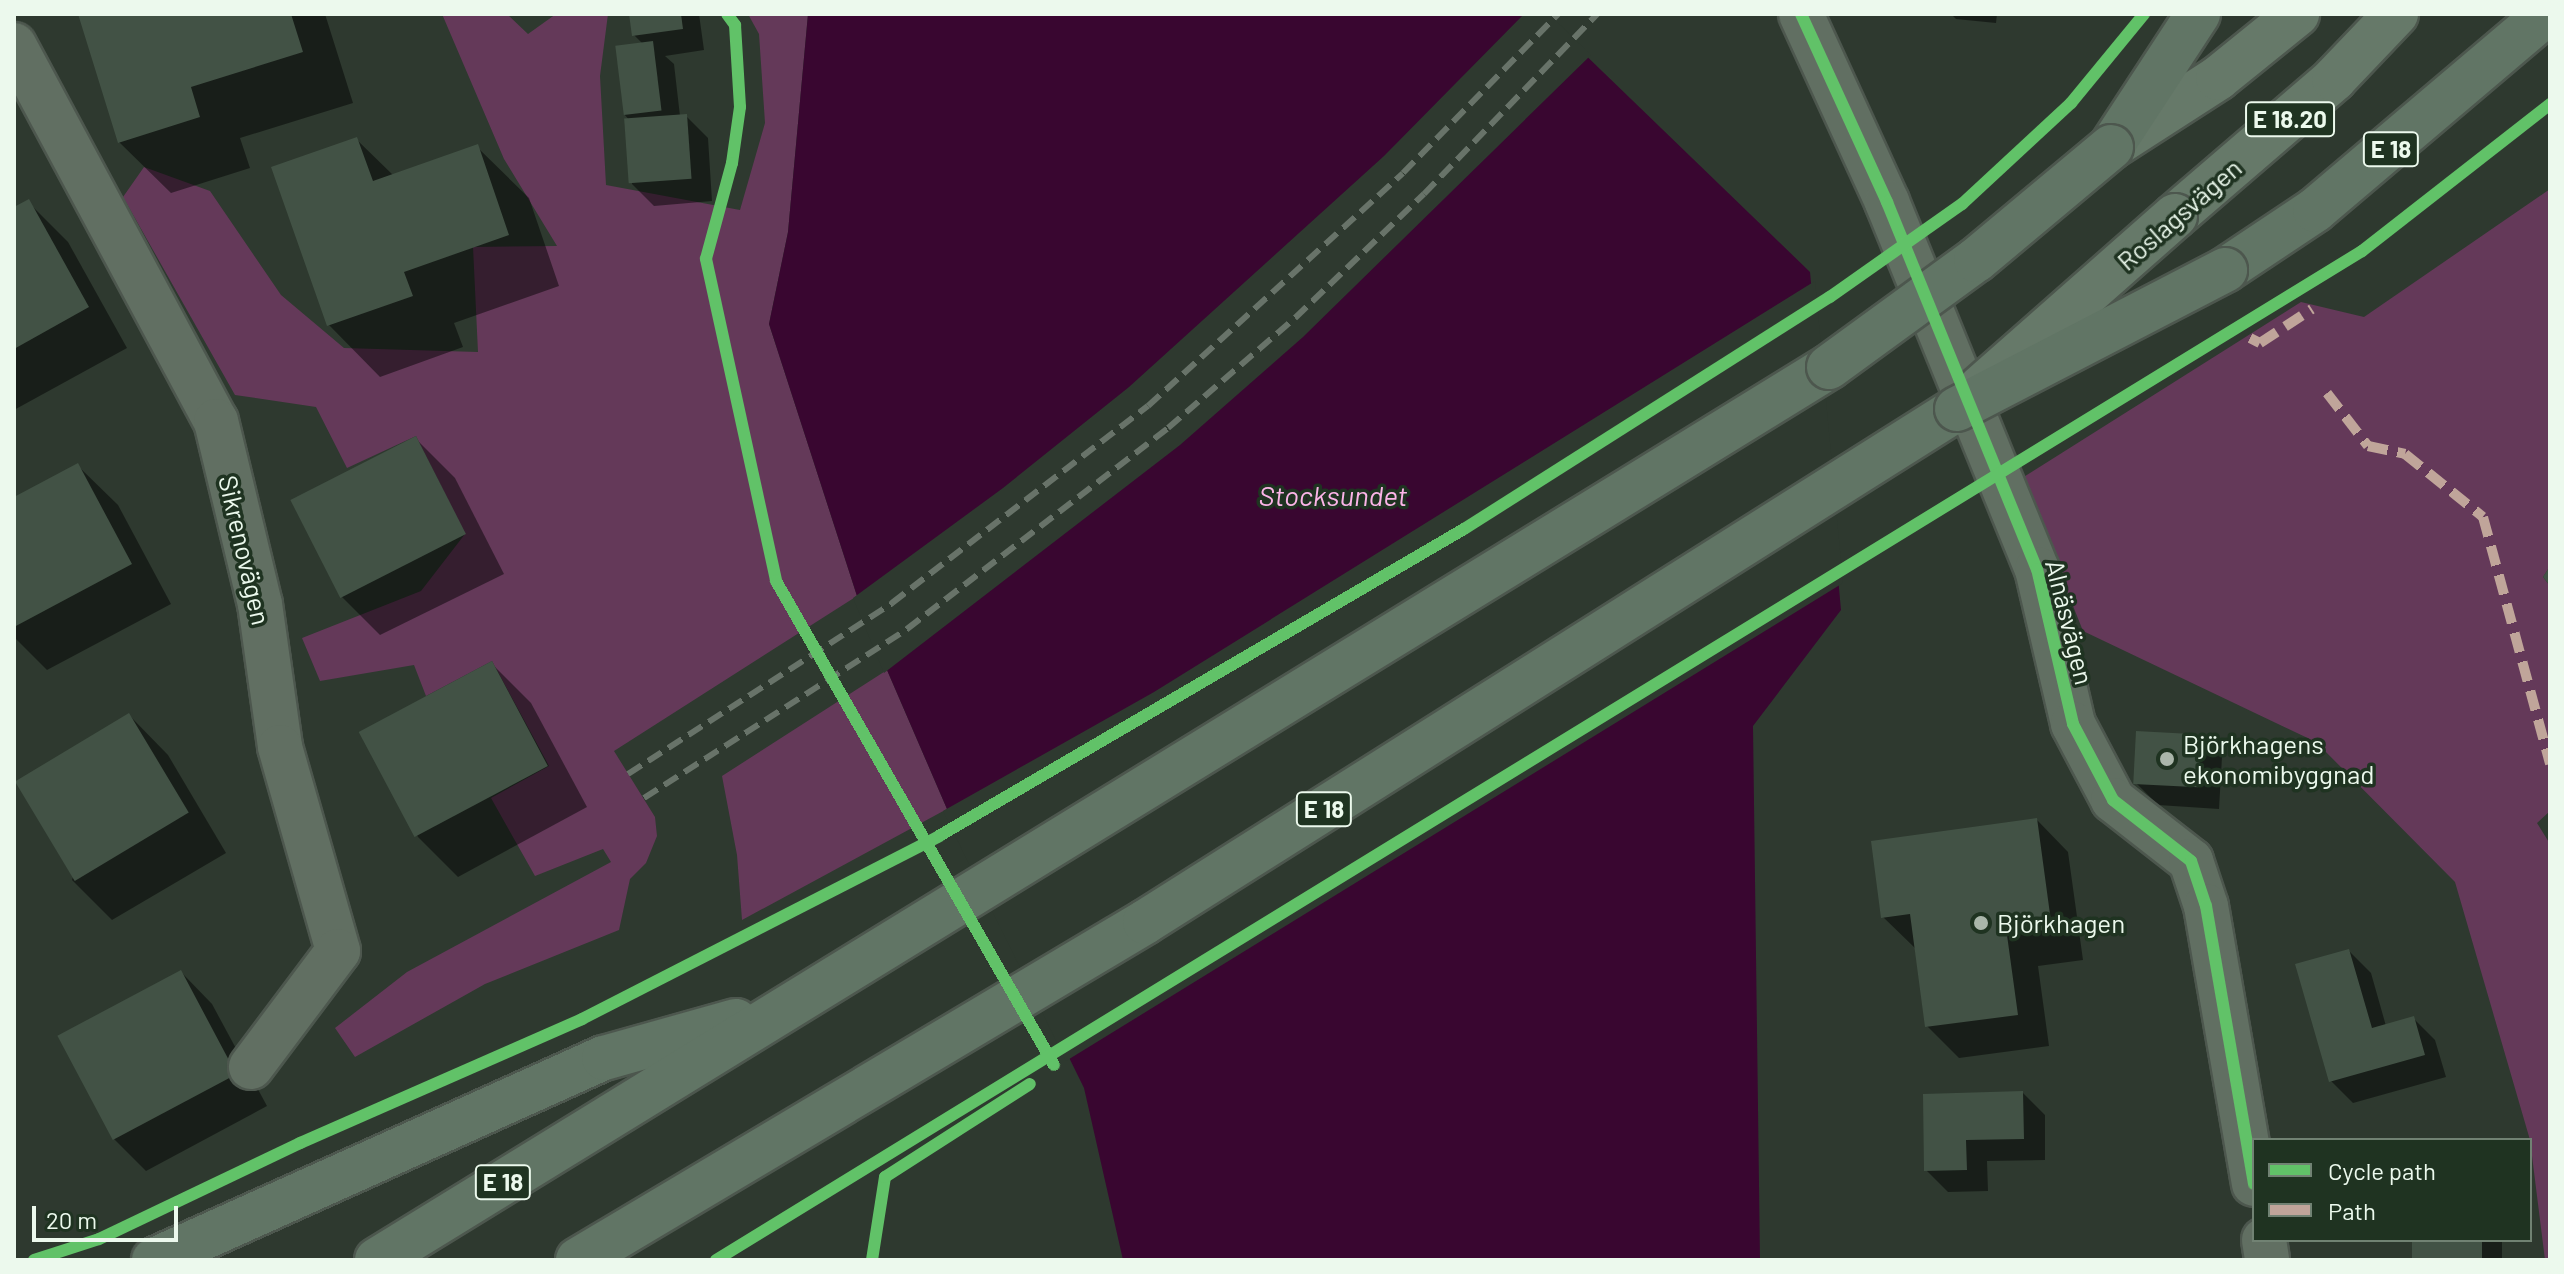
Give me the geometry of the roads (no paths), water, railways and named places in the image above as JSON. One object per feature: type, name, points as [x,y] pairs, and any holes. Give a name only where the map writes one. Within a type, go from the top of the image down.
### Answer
[{"type":"highway","name":"E 18","points":[[377,1260],[1829,367],[1976,260],[2111,147],[2198,14]]},
{"type":"highway","name":"E 18","points":[[578,1260],[1145,922],[1957,409],[2225,270],[2315,210],[2546,14]]},
{"type":"highway","points":[[154,1260],[604,1058],[785,1007]]},
{"type":"highway","points":[[608,1260],[683,1197]]},
{"type":"main road","name":"E 18.20","points":[[2111,147],[2218,78],[2297,14]]},
{"type":"main road","name":"Roslagsvägen","points":[[1957,409],[2334,79],[2396,14]]},
{"type":"street","name":"Alnäsvägen","points":[[1801,14],[1887,202],[2037,569],[2073,724],[2113,800],[2191,861],[2206,906],[2252,1172]]},
{"type":"street","name":"Sikrenovägen","points":[[14,45],[216,421],[260,604],[280,747],[338,951],[251,1067]]},
{"type":"water","name":"Stocksundet","points":[[808,14],[1543,14],[1810,272],[1841,610],[1753,726],[1760,1260],[1123,1260],[1084,1088],[947,809],[887,670],[857,596],[769,324],[788,232]]},
{"type":"railway","points":[[628,774],[892,603],[1148,406],[1403,173],[1558,14]]},
{"type":"railway","points":[[644,798],[907,629],[1168,428],[1295,318],[1424,194],[1597,14]]},
{"type":"place","name":"Björkhagens ekonomibyggnad","points":[[2167,759]]},
{"type":"place","name":"Björkhagen","points":[[1981,923]]}]
